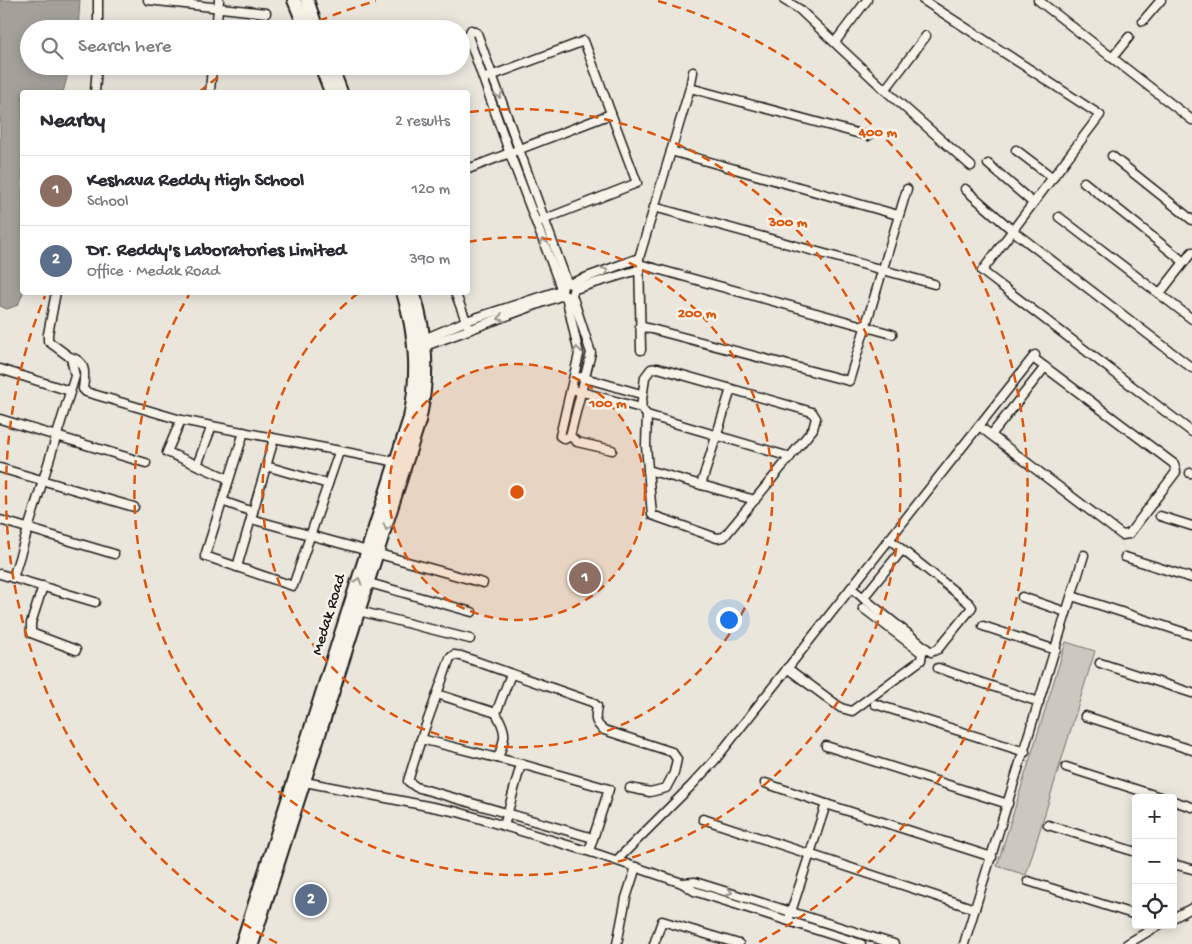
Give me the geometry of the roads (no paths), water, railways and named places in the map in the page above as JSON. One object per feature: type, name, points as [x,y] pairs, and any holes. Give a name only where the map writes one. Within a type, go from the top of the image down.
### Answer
[{"type":"main road","points":[[294,0],[302,20]]},
{"type":"main road","points":[[306,0],[314,20]]},
{"type":"main road","points":[[324,75],[330,90]]},
{"type":"main road","points":[[334,75],[340,90]]},
{"type":"main road","name":"Medak Road","points":[[242,944],[305,782],[369,583],[373,552],[410,418],[416,375],[413,328],[403,295]]},
{"type":"main road","name":"Medak Road","points":[[252,944],[280,844],[373,552],[419,420],[426,383],[425,342],[414,295]]},
{"type":"street","points":[[98,0],[98,20]]},
{"type":"street","points":[[148,0],[218,4],[266,13]]},
{"type":"street","points":[[784,0],[799,9],[885,90],[971,166]]},
{"type":"street","points":[[835,42],[867,0]]},
{"type":"street","points":[[923,0],[1098,112],[1099,119],[982,271],[1192,432]]},
{"type":"street","points":[[1038,0],[1192,120]]},
{"type":"street","points":[[1143,22],[1161,0]]},
{"type":"street","points":[[217,20],[218,4]]},
{"type":"street","points":[[470,32],[471,30],[477,33],[591,353],[570,436],[565,439],[560,436],[579,354],[567,290],[535,222],[470,41]]},
{"type":"street","points":[[885,90],[926,36]]},
{"type":"street","points":[[1112,58],[1129,37]]},
{"type":"street","points":[[484,78],[584,41],[637,183],[535,222]]},
{"type":"street","points":[[641,350],[639,264],[693,72]]},
{"type":"street","points":[[95,90],[96,75]]},
{"type":"street","points":[[210,90],[211,75]]},
{"type":"street","points":[[690,88],[868,136]]},
{"type":"street","points":[[470,168],[611,114]]},
{"type":"street","points":[[1016,150],[1053,178]]},
{"type":"street","points":[[671,151],[898,216]]},
{"type":"street","points":[[1112,156],[1192,220]]},
{"type":"street","points":[[988,164],[1033,203]]},
{"type":"street","points":[[1084,182],[1189,258],[1160,293]]},
{"type":"street","points":[[640,326],[846,382],[851,378],[898,216],[908,189]]},
{"type":"street","points":[[965,190],[1012,230],[1192,368]]},
{"type":"street","points":[[654,207],[934,284]]},
{"type":"street","points":[[1059,217],[1192,319]]},
{"type":"street","points":[[425,342],[466,321],[567,290],[639,264]]},
{"type":"street","points":[[425,342],[469,330],[567,290],[639,264],[892,334]]},
{"type":"street","points":[[55,295],[48,342],[82,364],[85,373],[83,389],[86,392],[181,420],[397,462]]},
{"type":"street","points":[[457,295],[469,330]]},
{"type":"street","points":[[616,860],[692,786],[1034,356],[1045,367],[1176,467],[1176,472],[1129,534],[1122,535],[979,426]]},
{"type":"street","points":[[13,578],[75,376],[74,364],[70,357]]},
{"type":"street","points":[[991,435],[1045,367]]},
{"type":"street","points":[[641,408],[641,394],[647,372],[658,368],[814,414],[816,418],[813,429],[755,500],[724,537],[717,538],[652,514],[646,446],[647,415]]},
{"type":"street","points":[[0,369],[70,392]]},
{"type":"street","points":[[574,375],[641,394]]},
{"type":"street","points":[[571,389],[641,408],[647,415],[790,457]]},
{"type":"street","points":[[701,485],[732,389]]},
{"type":"street","points":[[0,419],[146,463]]},
{"type":"street","points":[[181,420],[167,452],[229,479]]},
{"type":"street","points":[[197,465],[212,426]]},
{"type":"street","points":[[244,432],[205,556],[293,586],[339,452]]},
{"type":"street","points":[[570,436],[577,442],[612,450]]},
{"type":"street","points":[[237,567],[274,439]]},
{"type":"street","points":[[266,466],[328,484]]},
{"type":"street","points":[[0,468],[134,507]]},
{"type":"street","points":[[648,470],[755,500]]},
{"type":"street","points":[[222,501],[252,515],[310,535],[483,583]]},
{"type":"street","points":[[1160,516],[1192,526]]},
{"type":"street","points":[[0,520],[114,554]]},
{"type":"street","points":[[851,588],[931,652],[934,652],[970,610],[972,606],[970,603],[889,540]]},
{"type":"street","points":[[863,598],[902,550]]},
{"type":"street","points":[[964,944],[1025,752],[1084,555]]},
{"type":"street","points":[[1125,557],[1192,578]]},
{"type":"street","points":[[0,574],[95,602]]},
{"type":"street","points":[[369,583],[472,612]]},
{"type":"street","points":[[43,586],[32,623],[31,634],[76,650]]},
{"type":"street","points":[[1072,596],[1192,635]]},
{"type":"street","points":[[1022,597],[1066,612]]},
{"type":"street","points":[[787,668],[841,708],[852,711],[921,660],[922,653],[863,608]]},
{"type":"street","points":[[359,611],[470,639]]},
{"type":"street","points":[[984,626],[1056,650]]},
{"type":"street","points":[[593,838],[416,787],[408,781],[450,658],[454,655],[592,702],[597,706],[595,718],[597,725],[604,730],[672,752],[677,759],[674,773],[666,788],[650,792],[630,788]]},
{"type":"street","points":[[1100,663],[1192,692]]},
{"type":"street","points":[[938,668],[1039,702]]},
{"type":"street","points":[[496,713],[511,674]]},
{"type":"street","points":[[437,694],[496,713],[504,727],[505,740],[498,758]]},
{"type":"street","points":[[874,704],[1025,752]]},
{"type":"street","points":[[1086,716],[1192,750]]},
{"type":"street","points":[[421,739],[521,764],[609,789],[589,851]]},
{"type":"street","points":[[826,746],[1008,804]]},
{"type":"street","points":[[504,826],[521,764]]},
{"type":"street","points":[[1066,767],[1150,794]]},
{"type":"street","points":[[305,782],[458,812],[589,851],[682,882],[695,882],[894,944]]},
{"type":"street","points":[[765,783],[992,858]]},
{"type":"street","points":[[1177,802],[1192,807]]},
{"type":"street","points":[[788,922],[826,804]]},
{"type":"street","points":[[703,819],[810,856],[975,909]]},
{"type":"street","points":[[1048,825],[1132,851]]},
{"type":"street","points":[[1177,865],[1192,869]]},
{"type":"street","points":[[617,944],[626,898],[636,867]]},
{"type":"street","points":[[1028,881],[1132,914]]},
{"type":"street","points":[[682,882],[694,891],[861,944]]},
{"type":"street","points":[[1177,916],[1192,908]]},
{"type":"street","points":[[654,944],[662,921],[739,944]]},
{"type":"street","points":[[1127,944],[1152,929]]},
{"type":"place","name":"Keshava Reddy High School","points":[[585,578]]},
{"type":"place","name":"Dr. Reddy's Laboratories Limited","points":[[311,900]]}]
